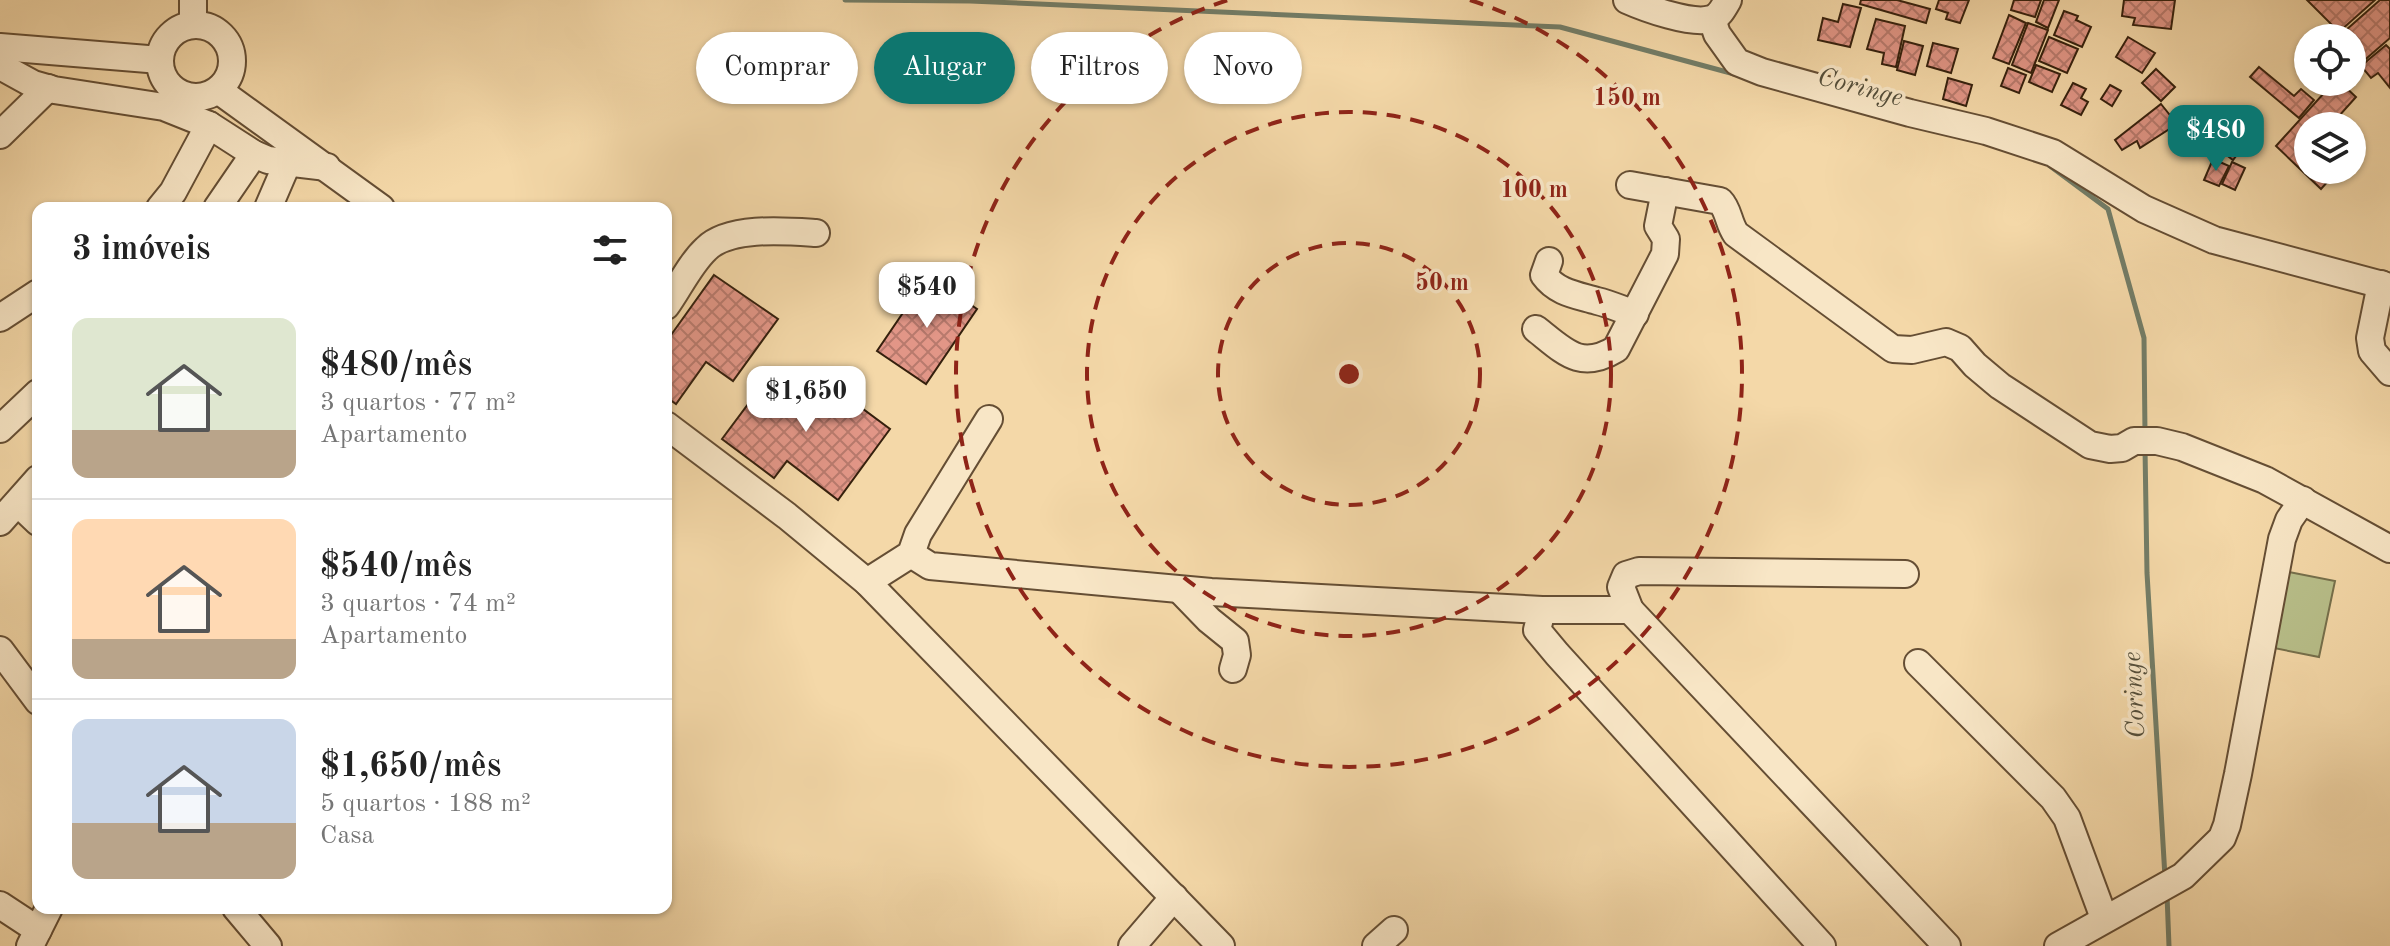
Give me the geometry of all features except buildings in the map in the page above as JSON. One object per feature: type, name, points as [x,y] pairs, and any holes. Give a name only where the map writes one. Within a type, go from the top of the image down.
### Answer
[{"type":"street","points":[[1627,0],[1695,20],[1720,10],[1717,34],[1737,62],[1762,72],[1986,131],[2053,153],[2144,209],[2214,240],[2386,285],[2370,338],[2372,351],[2390,372]]},
{"type":"street","points":[[193,13],[215,30],[230,48],[231,70],[227,81],[218,90],[197,97],[175,90],[167,82],[160,60],[162,50],[193,13]]},
{"type":"street","points":[[0,47],[160,60]]},
{"type":"street","points":[[0,66],[33,84],[48,88],[164,107],[209,125],[254,154],[287,164],[327,167]]},
{"type":"street","points":[[0,135],[48,88]]},
{"type":"street","points":[[218,90],[373,202]]},
{"type":"street","points":[[165,202],[209,125]]},
{"type":"street","points":[[221,202],[254,154]]},
{"type":"street","points":[[271,202],[287,164]]},
{"type":"street","points":[[1630,185],[1720,201],[1725,205],[1729,225],[1736,234],[1893,349],[1912,350],[1946,342],[1960,348],[2000,386],[2090,445],[2122,448],[2134,441],[2157,441],[2182,447],[2265,480],[2390,549]]},
{"type":"street","points":[[1536,329],[1570,355],[1586,360],[1600,358],[1616,349],[1665,254],[1666,239],[1658,226],[1665,191]]},
{"type":"street","points":[[672,298],[707,248],[724,238],[760,232],[816,233]]},
{"type":"street","points":[[1549,261],[1544,275],[1549,283],[1572,296],[1635,314]]},
{"type":"street","points":[[0,318],[32,297]]},
{"type":"street","points":[[0,429],[32,399]]},
{"type":"street","points":[[867,582],[911,554],[918,534],[989,419]]},
{"type":"street","points":[[672,430],[787,516],[867,582],[1221,946]]},
{"type":"street","points":[[32,486],[9,512],[32,520]]},
{"type":"street","points":[[2058,946],[2183,876],[2222,838],[2238,774],[2282,539],[2289,520],[2303,500]]},
{"type":"street","points":[[911,554],[930,566],[1180,590],[1542,610],[1630,610]]},
{"type":"street","points":[[1905,574],[1639,571],[1626,575],[1621,587],[1630,610],[1947,946]]},
{"type":"street","points":[[1180,590],[1235,641],[1237,655],[1233,669]]},
{"type":"street","points":[[1542,610],[1537,630],[1822,946]]},
{"type":"street","points":[[0,650],[32,693]]},
{"type":"street","points":[[1918,663],[2053,798],[2067,818],[2104,918]]},
{"type":"street","points":[[1132,946],[1174,897]]},
{"type":"street","points":[[0,905],[39,928]]},
{"type":"street","points":[[241,914],[268,946]]},
{"type":"green space","points":[[2289,572],[2335,581],[2319,657],[2274,648]]},
{"type":"waterway","name":"Coringe","points":[[845,0],[970,1],[1560,27],[1738,75]]},
{"type":"waterway","name":"Coringe","points":[[2050,166],[2108,209],[2144,338],[2145,434]]},
{"type":"waterway","name":"Coringe","points":[[2145,448],[2147,573],[2165,877]]},
{"type":"waterway","name":"Coringe","points":[[2167,895],[2169,946]]}]
